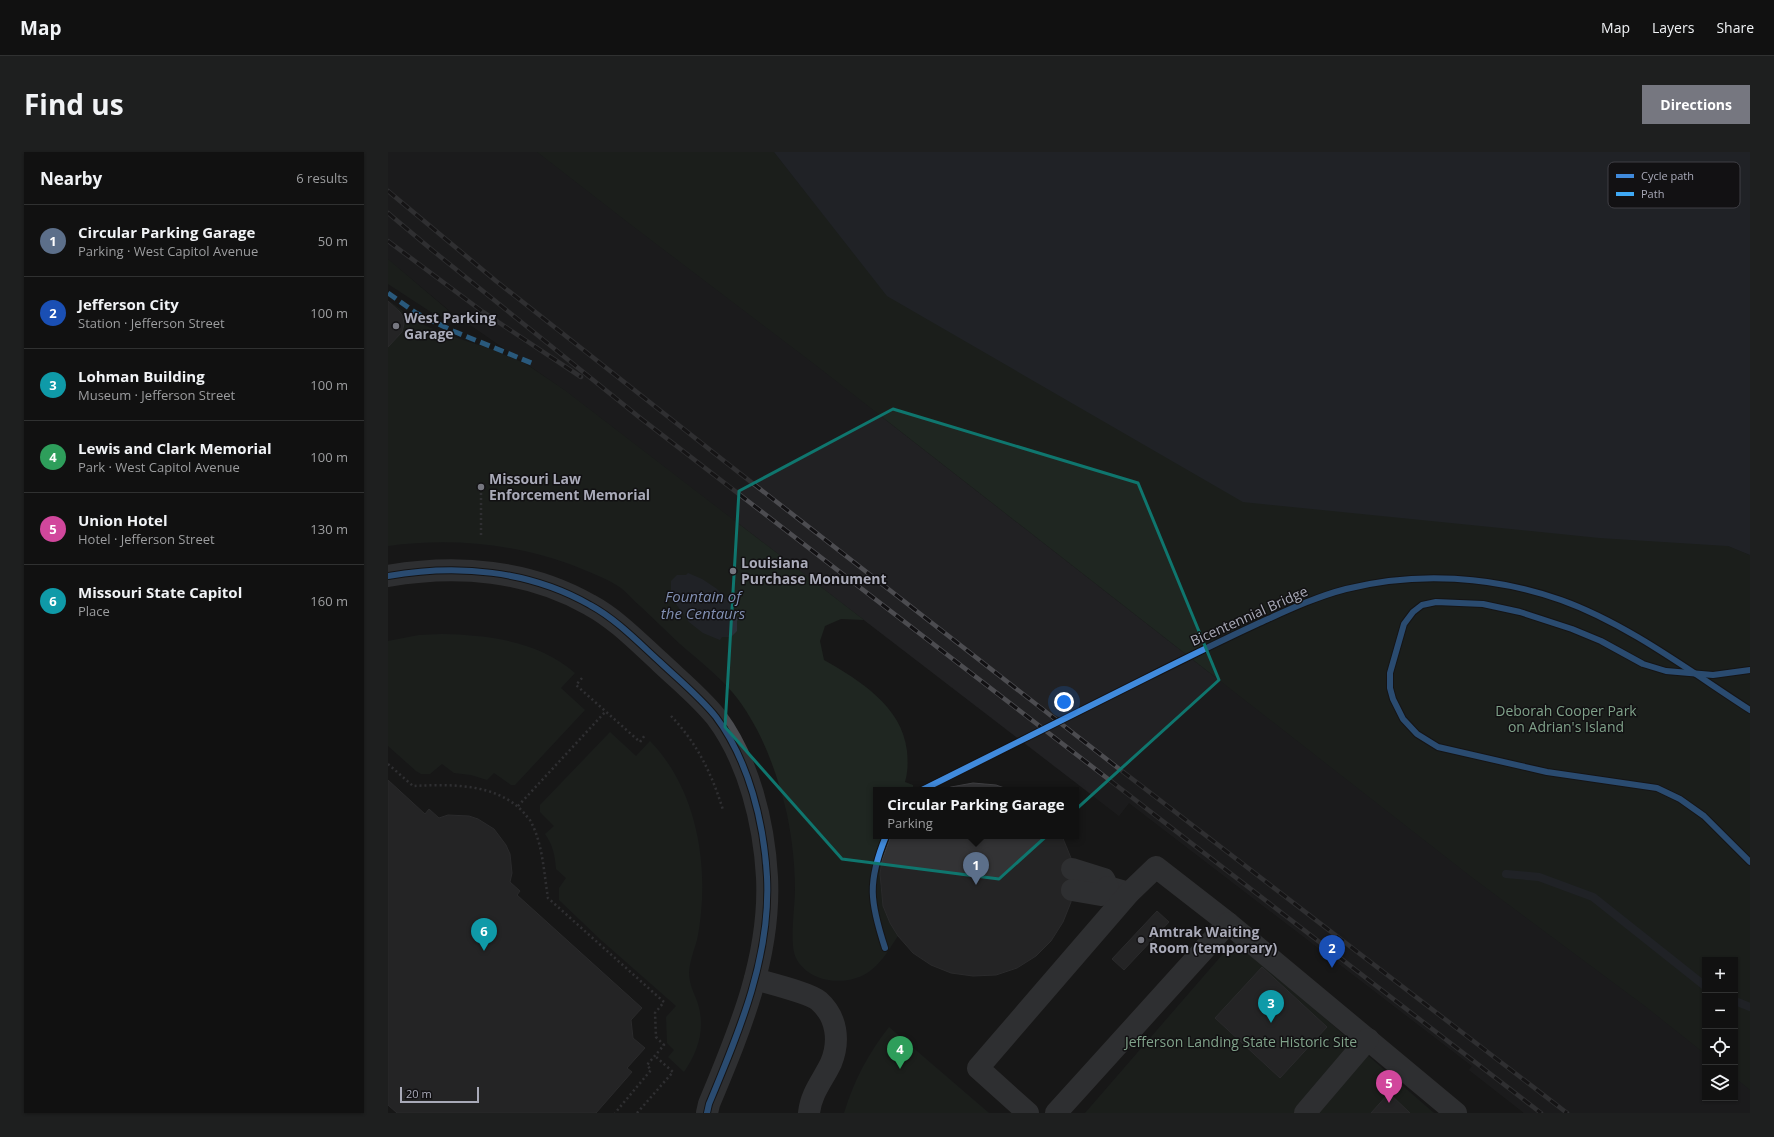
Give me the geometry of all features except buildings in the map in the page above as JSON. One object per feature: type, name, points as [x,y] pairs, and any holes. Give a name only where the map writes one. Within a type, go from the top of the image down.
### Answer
[{"type":"street","points":[[388,576],[419,571],[476,570],[507,575],[539,583],[567,593],[591,605],[612,619],[702,701],[715,716],[727,734],[749,785],[764,849],[767,878],[766,905],[762,942],[755,979],[741,1024],[709,1104],[707,1113]]},
{"type":"street","points":[[1028,1113],[978,1068],[1119,890],[1156,866],[1228,923],[1456,1113]]},
{"type":"street","points":[[1072,880],[1104,879],[1119,890]]},
{"type":"street","points":[[1056,1113],[1228,923]]},
{"type":"street","points":[[755,979],[818,1000],[833,1021],[836,1034],[836,1048],[830,1065],[814,1092],[809,1113]]},
{"type":"street","points":[[1305,1113],[1368,1039]]},
{"type":"path","points":[[481,493],[481,537]]},
{"type":"path","points":[[582,678],[576,685],[640,742],[644,735]]},
{"type":"path","points":[[518,806],[606,711]]},
{"type":"path","points":[[671,716],[687,734],[699,751],[713,781],[723,810]]},
{"type":"path","points":[[388,764],[413,786],[436,785],[491,791],[518,806],[532,823],[540,846],[548,898],[664,1002],[655,1012],[656,1037],[664,1045],[647,1065],[651,1070],[615,1113]]},
{"type":"path","points":[[637,1113],[674,1072],[654,1056]]},
{"type":"highlighted area","points":[[893,409],[1138,483],[1219,680],[999,879],[842,859],[725,727],[739,491]]},
{"type":"shaded area","points":[[388,152],[537,152],[818,367],[1470,876],[1646,1007],[1702,1052],[1702,1101],[1738,1101],[1738,1080],[1750,1090],[1750,1113],[1524,1113],[1469,1070],[1472,1066],[1129,803],[1119,816],[566,391],[450,311],[388,259]]},
{"type":"green space","name":"Deborah Cooper Park on Adrian's Island","points":[[537,152],[774,152],[888,296],[1728,546],[1750,555],[1750,1090],[1738,1080],[1738,957],[1702,957],[1702,1052],[1646,1007],[1470,876],[818,367]]},
{"type":"green space","points":[[388,259],[449,311],[471,326],[434,314],[388,284]]},
{"type":"green space","points":[[388,300],[419,323],[448,335],[491,349],[526,364],[566,391],[864,620],[841,619],[825,626],[820,641],[824,660],[851,676],[877,696],[888,708],[897,721],[903,735],[907,751],[908,759],[905,782],[913,785],[913,787],[873,787],[873,839],[890,839],[885,848],[880,874],[883,899],[886,912],[898,936],[882,959],[870,971],[851,979],[841,981],[830,980],[820,978],[810,973],[802,967],[796,958],[793,944],[795,897],[794,861],[787,814],[773,766],[760,735],[743,706],[733,693],[715,674],[680,644],[624,590],[609,581],[559,560],[511,548],[437,542],[388,546],[388,347],[399,335],[404,326],[403,317]]},
{"type":"green space","points":[[442,634],[495,638],[512,642],[546,654],[561,662],[575,673],[561,688],[585,710],[515,785],[511,785],[494,773],[487,780],[471,775],[454,773],[442,764],[430,774],[421,774],[388,746],[388,641],[419,635]]},
{"type":"green space","points":[[610,732],[636,756],[650,741],[665,759],[677,778],[687,799],[694,821],[702,867],[702,890],[699,930],[691,960],[689,976],[700,1011],[701,1029],[700,1038],[694,1055],[684,1072],[668,1057],[674,1050],[667,1043],[666,1017],[676,1006],[601,940],[559,900],[559,888],[566,878],[556,869],[553,851],[545,834],[554,826],[540,812],[540,805]]},
{"type":"green space","name":"Jefferson Landing State Historic Site","points":[[1235,940],[1434,1113],[1085,1113]]},
{"type":"green space","points":[[889,1027],[989,1113],[844,1113],[852,1089],[862,1068]]},
{"type":"water","points":[[774,152],[1750,152],[1750,555],[1728,546],[1600,538],[1243,502],[887,296]]},
{"type":"water","name":"Fountain of the Centaurs","points":[[688,573],[702,579],[717,589],[729,603],[738,619],[737,631],[731,637],[722,637],[720,640],[703,633],[689,622],[669,594],[671,592],[671,581],[677,575],[686,575]]},
{"type":"waterway","points":[[1506,874],[1539,877],[1593,897],[1702,984]]},
{"type":"waterway","points":[[1738,1002],[1750,1007]]},
{"type":"railway","points":[[388,191],[496,281],[728,464],[1118,768],[1567,1113]]},
{"type":"railway","points":[[388,213],[639,417],[1541,1113]]},
{"type":"railway","points":[[388,241],[483,312],[581,377]]},
{"type":"marked path","points":[[388,293],[416,313],[453,331],[534,364]]},
{"type":"cycle path","points":[[388,576],[414,572],[440,571],[492,573],[517,577],[567,593],[600,611],[626,631],[703,702],[728,734],[746,773],[758,814],[765,856],[767,907],[764,936],[751,994],[742,1022],[709,1104],[707,1113]]},
{"type":"cycle path","name":"Bicentennial Bridge","points":[[928,787],[1199,652],[1290,609],[1346,589],[1373,583],[1400,580],[1427,578],[1482,581],[1535,592],[1561,600],[1586,610],[1635,635],[1750,710]]},
{"type":"cycle path","points":[[1750,670],[1713,675],[1666,671],[1643,664],[1601,641],[1572,629],[1520,612],[1483,604],[1436,602],[1422,605],[1413,612],[1404,624],[1390,673],[1390,688],[1393,699],[1403,719],[1417,734],[1438,747],[1547,772],[1657,788],[1680,799],[1704,816],[1750,862]]},
{"type":"cycle path","points":[[885,839],[876,866],[873,880],[873,892],[876,918],[885,948]]},
{"type":"place","name":"West Parking Garage","points":[[396,326]]},
{"type":"place","name":"Missouri Law Enforcement Memorial","points":[[481,487]]},
{"type":"place","name":"Louisiana Purchase Monument","points":[[733,571]]},
{"type":"place","name":"Circular Parking Garage","points":[[976,885]]},
{"type":"place","name":"Amtrak Waiting Room (temporary)","points":[[1141,940]]},
{"type":"place","name":"Missouri State Capitol","points":[[484,951]]},
{"type":"place","name":"Jefferson City","points":[[1332,968]]},
{"type":"place","name":"Lohman Building","points":[[1271,1023]]},
{"type":"place","name":"Lewis and Clark Memorial","points":[[900,1069]]},
{"type":"place","name":"Union Hotel","points":[[1389,1103]]}]
